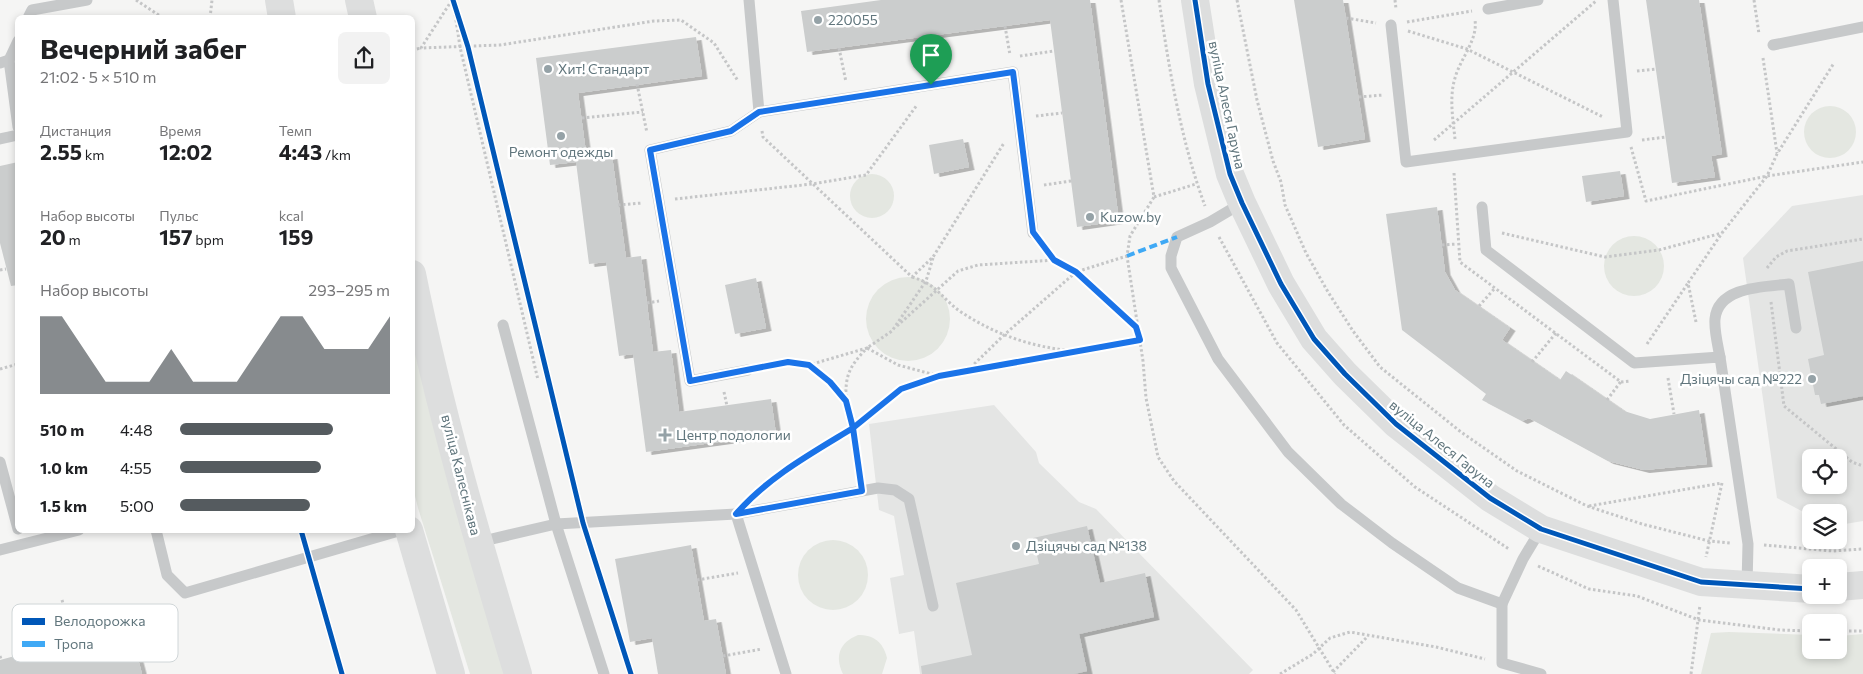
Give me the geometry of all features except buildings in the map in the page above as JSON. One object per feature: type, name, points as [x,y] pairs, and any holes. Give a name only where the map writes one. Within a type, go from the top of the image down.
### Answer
[{"type":"street","points":[[279,0],[282,15]]},
{"type":"street","points":[[359,0],[362,15]]},
{"type":"street","name":"вуліца Алеся Гаруна","points":[[1195,0],[1208,84],[1230,174],[1242,203],[1281,284],[1314,339],[1345,374],[1396,424],[1490,498],[1541,529],[1701,582],[1802,588]]},
{"type":"street","name":"вуліца Калеснікава","points":[[415,289],[478,542],[518,674]]},
{"type":"street","points":[[410,533],[451,674]]},
{"type":"street","points":[[1847,586],[1863,585]]},
{"type":"lane","points":[[30,9],[87,0]]},
{"type":"lane","points":[[749,0],[759,112]]},
{"type":"lane","points":[[1488,9],[1538,0]]},
{"type":"lane","points":[[1391,25],[1406,162],[1628,136],[1613,0]]},
{"type":"lane","points":[[1773,45],[1863,27]]},
{"type":"lane","points":[[15,45],[4,61],[15,113]]},
{"type":"lane","points":[[748,370],[690,381],[650,150],[731,131],[759,112],[1013,72],[1033,232]]},
{"type":"lane","points":[[0,139],[15,136]]},
{"type":"lane","points":[[1242,203],[1210,222],[1177,237],[1170,256],[1175,278],[1218,359],[1273,434],[1341,504],[1392,543],[1458,588],[1502,604]]},
{"type":"lane","points":[[1482,207],[1486,250],[1634,363],[1720,357]]},
{"type":"lane","points":[[1747,585],[1748,544],[1715,318],[1722,302],[1735,292],[1789,284],[1796,328]]},
{"type":"lane","points":[[503,325],[556,524],[604,674]]},
{"type":"lane","points":[[0,462],[15,518]]},
{"type":"lane","points":[[478,542],[556,524],[736,514],[878,488],[895,490],[909,499],[933,606]]},
{"type":"lane","points":[[736,514],[786,674]]},
{"type":"lane","points":[[1541,529],[1522,559],[1502,604],[1502,663],[1541,674]]},
{"type":"lane","points":[[19,533],[22,545]]},
{"type":"lane","points":[[0,550],[68,533]]},
{"type":"lane","points":[[157,533],[167,575],[185,592],[391,533]]},
{"type":"path","points":[[136,0],[158,15]]},
{"type":"path","points":[[210,15],[212,0]]},
{"type":"path","points":[[453,0],[471,57]]},
{"type":"path","points":[[453,0],[460,48],[540,388]]},
{"type":"path","points":[[421,48],[453,0]]},
{"type":"path","points":[[1121,0],[1154,197],[1130,236],[1126,256],[1136,327],[1140,340],[1146,398],[1158,457],[1174,481],[1296,610],[1334,673],[1369,636]]},
{"type":"path","points":[[1237,0],[1257,100],[1273,161],[1281,182],[1285,205],[1306,253],[1353,331],[1380,367],[1461,432],[1517,471],[1587,506],[1642,524],[1709,542],[1833,551],[1863,549]]},
{"type":"path","points":[[1406,162],[1453,125],[1598,0]]},
{"type":"path","points":[[1754,0],[1760,38]]},
{"type":"path","points":[[1442,245],[1457,244],[1454,176],[1456,156],[1453,125],[1454,80],[1472,40],[1475,25],[1472,5]]},
{"type":"path","points":[[1391,25],[1488,9]]},
{"type":"path","points":[[1346,18],[1391,25],[1467,49],[1593,111],[1628,136],[1666,137]]},
{"type":"path","points":[[415,49],[500,44],[654,21],[681,20],[714,42],[759,112],[763,137],[912,277],[926,281],[938,289],[946,300],[960,311],[989,329],[1043,348],[1076,352]]},
{"type":"path","points":[[1005,26],[1011,58],[1054,51]]},
{"type":"path","points":[[618,205],[812,184],[866,174],[931,85],[920,37]]},
{"type":"path","points":[[839,48],[850,98]]},
{"type":"path","points":[[1761,48],[1777,154]]},
{"type":"path","points":[[1608,400],[1722,233],[1767,176],[1777,154],[1834,63]]},
{"type":"path","points":[[637,84],[650,150]]},
{"type":"path","points":[[1359,97],[1398,94]]},
{"type":"path","points":[[582,118],[643,112]]},
{"type":"path","points":[[892,330],[926,281],[933,258],[1020,118],[1062,113]]},
{"type":"path","points":[[1628,136],[1646,201],[1767,176],[1863,162]]},
{"type":"path","points":[[1028,187],[1071,181]]},
{"type":"path","points":[[1154,197],[1196,184]]},
{"type":"path","points":[[1484,228],[1605,257],[1659,250],[1722,233]]},
{"type":"path","points":[[1033,232],[1054,260],[1076,272],[1136,327]]},
{"type":"path","points":[[967,371],[1004,335],[1076,272],[1126,256]]},
{"type":"path","points":[[912,277],[933,258]]},
{"type":"path","points":[[862,491],[853,428],[846,401],[845,380],[858,357],[866,348],[892,330],[958,271],[978,265],[1054,260]]},
{"type":"path","points":[[0,270],[6,269]]},
{"type":"path","points":[[1688,282],[1704,358]]},
{"type":"path","points":[[1479,306],[1495,288]]},
{"type":"path","points":[[1532,362],[1556,333]]},
{"type":"path","points":[[736,514],[759,491],[797,462],[853,428],[901,389],[939,376],[1140,340]]},
{"type":"path","points":[[748,370],[788,362],[809,365],[866,348],[898,365],[939,376]]},
{"type":"path","points":[[0,369],[15,365]]},
{"type":"path","points":[[809,365],[830,382],[846,401]]},
{"type":"path","points":[[1668,377],[1674,414]]},
{"type":"path","points":[[1709,542],[1722,483],[1720,474]]},
{"type":"path","points":[[1587,506],[1722,483]]},
{"type":"path","points":[[302,533],[342,674]]},
{"type":"path","points":[[697,580],[754,570]]},
{"type":"path","points":[[62,600],[63,604]]},
{"type":"path","points":[[1691,674],[1699,620]]},
{"type":"path","points":[[1847,632],[1863,631]]},
{"type":"path","points":[[1280,674],[1318,649],[1330,638],[1350,632],[1436,647],[1502,663]]},
{"type":"path","points":[[723,656],[778,647]]},
{"type":"shaded area","points":[[1830,106],[1840,108],[1848,114],[1854,122],[1856,132],[1854,142],[1848,150],[1840,156],[1830,158],[1820,156],[1812,150],[1806,142],[1804,132],[1806,122],[1812,114],[1820,108]]},
{"type":"shaded area","points":[[868,174],[876,174],[888,180],[894,196],[888,212],[876,218],[868,218],[856,212],[850,200],[850,192],[856,180]]},
{"type":"shaded area","name":"Дзіцячы сад №222","points":[[1863,195],[1863,521],[1847,524],[1847,504],[1802,504],[1802,511],[1777,498],[1743,258],[1792,206]]},
{"type":"shaded area","points":[[1634,236],[1651,241],[1659,249],[1664,266],[1659,283],[1651,291],[1634,296],[1617,291],[1609,283],[1604,266],[1609,249],[1617,241]]},
{"type":"shaded area","points":[[908,277],[924,280],[943,296],[947,303],[950,319],[947,335],[931,354],[924,358],[908,361],[892,358],[873,342],[869,335],[866,319],[869,303],[885,284],[892,280]]},
{"type":"shaded area","points":[[415,341],[506,674],[470,674],[415,496]]},
{"type":"shaded area","name":"Дзіцячы сад №138","points":[[994,405],[1036,452],[1039,463],[1079,502],[1096,509],[1253,670],[1249,674],[920,674],[914,631],[899,634],[890,578],[904,575],[894,516],[879,510],[869,424]]},
{"type":"shaded area","points":[[833,540],[846,543],[858,550],[865,562],[868,575],[865,588],[858,600],[846,607],[833,610],[820,607],[808,600],[801,588],[798,575],[801,562],[808,550],[820,543]]},
{"type":"shaded area","points":[[1711,633],[1802,635],[1802,659],[1847,659],[1847,635],[1863,634],[1863,674],[1701,674]]},
{"type":"shaded area","points":[[858,635],[869,636],[877,640],[883,648],[887,658],[882,674],[843,674],[839,661],[840,650],[847,642]]},
{"type":"marked path","points":[[1127,256],[1177,237]]},
{"type":"cycle path","points":[[453,0],[468,47],[583,523],[631,674]]},
{"type":"cycle path","points":[[1195,0],[1208,84],[1230,174],[1242,203],[1281,284],[1314,339],[1345,374],[1396,424],[1490,498],[1541,529],[1701,582],[1802,588]]},
{"type":"cycle path","points":[[302,533],[342,674]]},
{"type":"place","name":"220055","points":[[818,20]]},
{"type":"place","name":"Хит! Стандарт","points":[[548,69]]},
{"type":"place","name":"Ремонт одежды","points":[[561,136]]},
{"type":"place","name":"Kuzow.by","points":[[1090,217]]},
{"type":"place","name":"Дзіцячы сад №222","points":[[1812,379]]},
{"type":"place","name":"Центр подологии","points":[[665,435]]},
{"type":"place","name":"Дзіцячы сад №138","points":[[1016,546]]},
{"type":"route","points":[[931,85],[759,112],[731,131],[650,150],[690,381],[788,362],[809,365],[830,382],[846,401],[853,428],[797,462],[747,501],[736,514],[862,491],[853,428],[901,389],[939,376],[1140,340],[1136,327],[1076,272],[1054,260],[1033,232],[1013,72],[931,85]]}]
